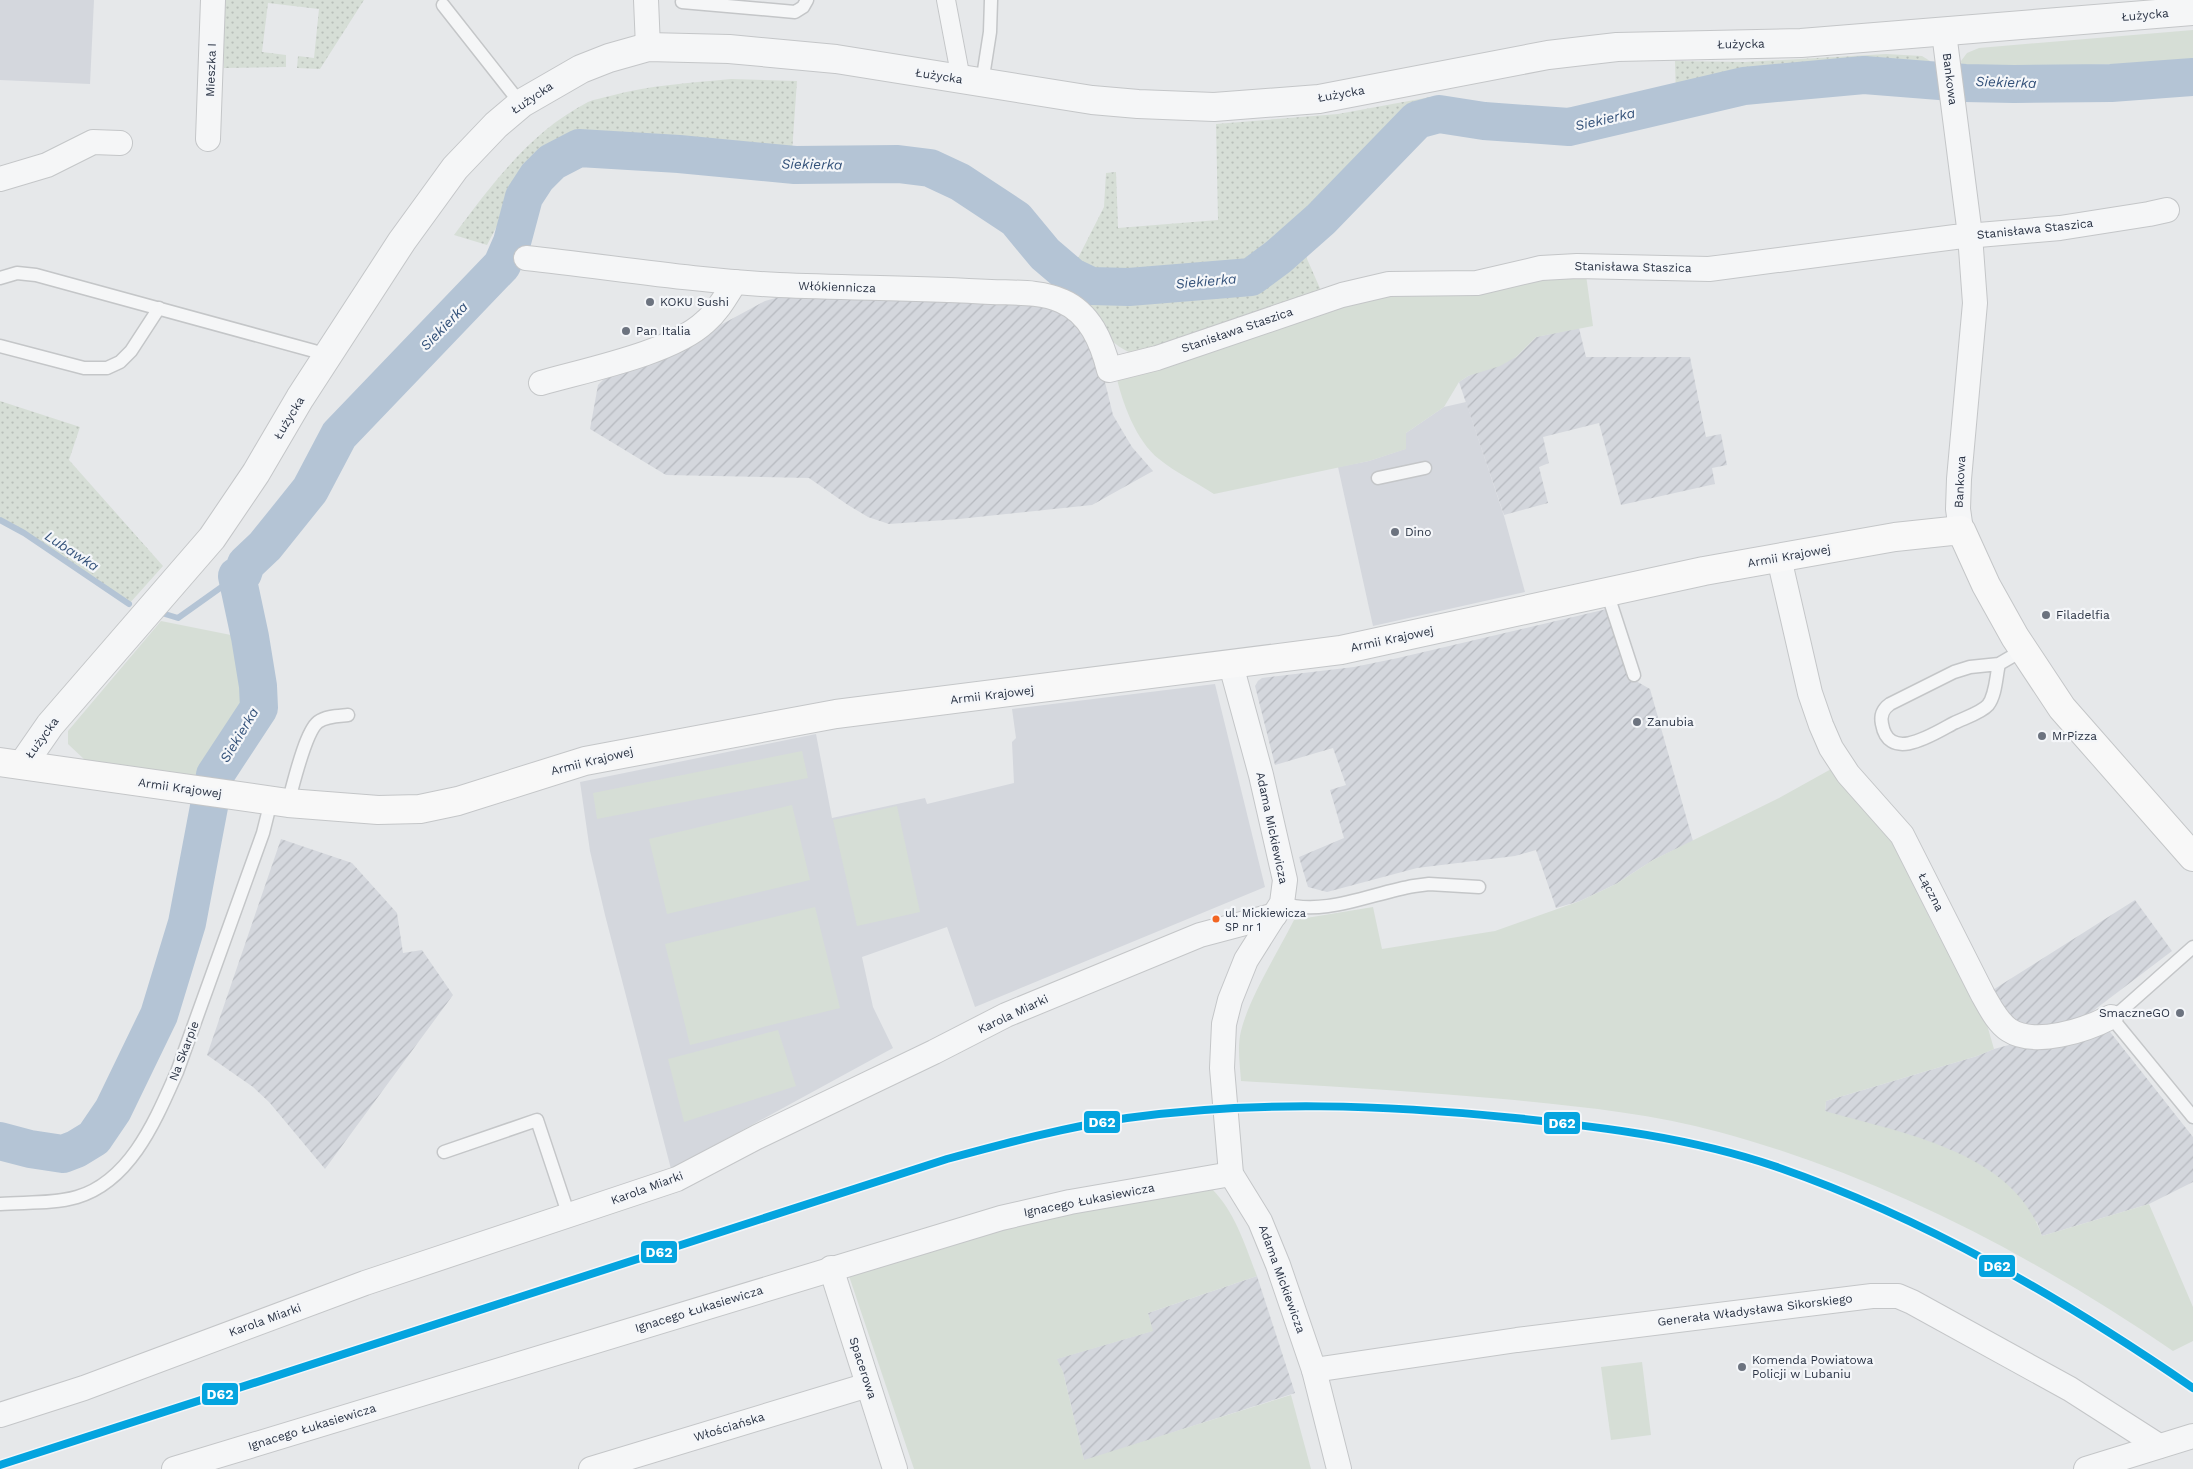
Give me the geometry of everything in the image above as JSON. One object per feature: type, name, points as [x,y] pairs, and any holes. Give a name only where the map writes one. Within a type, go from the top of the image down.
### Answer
[{"type":"main road","name":"Armii Krajowej","points":[[11,763],[269,800],[378,810],[420,809],[458,801],[585,761],[836,714],[1341,650],[1606,592],[1779,558],[1895,538],[1962,530]]},
{"type":"main road","name":"Bankowa","points":[[1962,530],[1986,586],[2023,650],[2062,708],[2193,857]]},
{"type":"street","name":"Mieszka I","points":[[208,139],[213,0]]},
{"type":"street","points":[[646,0],[648,47]]},
{"type":"street","points":[[946,0],[971,81]]},
{"type":"street","name":"Łużycka","points":[[11,763],[50,725],[212,538],[256,472],[326,356],[402,242],[455,168],[496,125],[521,104],[581,69],[648,47],[729,49],[836,59],[1116,103],[1214,107],[1319,99],[1548,55],[1617,47],[1801,43],[1944,33],[2186,7]]},
{"type":"street","name":"Bankowa","points":[[1944,33],[1970,236],[1975,303],[1959,479],[1958,509],[1962,530]]},
{"type":"street","points":[[0,179],[47,165],[93,142],[120,143]]},
{"type":"street","name":"Stanisława Staszica","points":[[1109,370],[1158,358],[1342,294],[1389,284],[1477,283],[1541,268],[1577,266],[1709,269],[1970,236],[2060,228],[2168,210]]},
{"type":"street","name":"Włókiennicza","points":[[526,258],[735,282],[1035,294],[1054,298],[1074,307],[1088,321],[1102,346],[1109,370]]},
{"type":"street","points":[[541,383],[645,353],[687,335],[712,315],[735,282]]},
{"type":"street","name":"Łączna","points":[[1779,558],[1812,701],[1832,748],[1851,778],[1902,835],[1983,995],[1998,1019],[2008,1030],[2016,1033],[2047,1037],[2081,1030],[2111,1017]]},
{"type":"street","name":"Adama Mickiewicza","points":[[1231,665],[1274,829],[1285,880],[1279,909],[1246,960],[1230,1000],[1224,1024],[1222,1068],[1231,1174],[1255,1211],[1268,1238],[1314,1370],[1339,1469]]},
{"type":"street","name":"Karola Miarki","points":[[0,1415],[84,1388],[365,1283],[677,1179],[758,1137],[934,1052],[1006,1014],[1200,935],[1279,909]]},
{"type":"street","name":"Ignacego Łukasiewicza","points":[[174,1469],[831,1268],[1001,1218],[1070,1202],[1231,1174]]},
{"type":"street","name":"Spacerowa","points":[[831,1268],[894,1469]]},
{"type":"street","name":"Generała Władysława Sikorskiego","points":[[1314,1370],[1517,1340],[1884,1295],[1898,1296],[2070,1389],[2159,1446]]},
{"type":"street","name":"Włościańska","points":[[591,1469],[868,1385]]},
{"type":"street","points":[[2086,1469],[2193,1436]]},
{"type":"lane","points":[[682,2],[795,12],[803,7],[807,0]]},
{"type":"lane","points":[[971,81],[990,32],[992,0]]},
{"type":"lane","points":[[444,5],[521,104]]},
{"type":"lane","points":[[0,278],[17,273],[36,275],[314,350],[326,356]]},
{"type":"lane","points":[[0,346],[84,368],[107,368],[120,362],[131,351],[159,308]]},
{"type":"lane","points":[[1378,478],[1425,468]]},
{"type":"lane","points":[[1606,592],[1634,675]]},
{"type":"lane","points":[[1999,664],[1992,696],[1984,708],[1914,743],[1898,744],[1890,740],[1885,733],[1881,717],[1884,709],[1890,704],[1954,672],[1970,667],[1999,664],[2023,650]]},
{"type":"lane","name":"Na Skarpie","points":[[0,1204],[74,1198],[100,1188],[120,1170],[142,1142],[177,1072],[259,843],[269,800],[301,758],[313,728],[322,720],[348,715]]},
{"type":"lane","points":[[1279,909],[1295,907],[1314,908],[1429,884],[1479,887]]},
{"type":"lane","name":"Łączna","points":[[2111,1017],[2122,1010],[2193,947]]},
{"type":"lane","points":[[2111,1017],[2193,1117]]},
{"type":"lane","points":[[444,1152],[537,1120],[569,1216]]},
{"type":"shaded area","points":[[0,0],[94,0],[90,84],[0,80]]},
{"type":"shaded area","points":[[223,0],[364,0],[320,69],[297,68],[298,56],[314,58],[319,9],[268,3],[262,52],[286,55],[286,67],[224,68]]},
{"type":"shaded area","points":[[2193,30],[2193,61],[1962,70],[1961,61],[1967,53],[1979,48]]},
{"type":"shaded area","points":[[1886,54],[1922,56],[1930,61],[1932,70],[1842,70],[1775,75],[1714,86],[1676,97],[1675,61],[1745,62]]},
{"type":"shaded area","points":[[731,79],[797,81],[792,152],[653,143],[572,143],[541,160],[519,184],[487,245],[454,235],[498,178],[530,144],[567,114],[588,102],[625,92],[655,87]]},
{"type":"shaded area","points":[[1436,96],[1430,106],[1403,119],[1306,222],[1275,252],[1256,264],[1226,273],[1190,273],[1122,279],[1093,275],[1074,266],[1104,207],[1106,173],[1116,172],[1118,228],[1218,220],[1216,124],[1338,114]]},
{"type":"shaded area","points":[[1304,252],[1322,293],[1134,354],[1106,336],[1068,294],[1120,296],[1241,288],[1268,278]]},
{"type":"shaded area","points":[[1586,275],[1593,326],[1536,337],[1516,357],[1500,366],[1468,376],[1459,382],[1444,407],[1406,433],[1406,449],[1369,461],[1214,494],[1172,469],[1159,459],[1143,442],[1131,420],[1116,375],[1366,297]]},
{"type":"shaded area","points":[[779,297],[1041,301],[1065,309],[1096,345],[1113,415],[1132,447],[1153,471],[1092,505],[959,519],[889,524],[868,517],[809,478],[666,475],[590,429],[598,385],[614,369],[665,355],[765,301]]},
{"type":"shaded area","points":[[1579,328],[1586,357],[1690,357],[1706,437],[1721,434],[1727,465],[1712,468],[1715,484],[1621,505],[1599,423],[1543,437],[1549,463],[1539,467],[1548,503],[1504,515],[1459,382],[1468,376],[1516,357],[1536,337]]},
{"type":"shaded area","points":[[0,401],[80,427],[69,460],[163,566],[129,604],[24,533],[0,520]]},
{"type":"shaded area","points":[[1466,402],[1504,516],[1525,592],[1373,626],[1338,467],[1369,461],[1405,449],[1406,433],[1444,407]]},
{"type":"shaded area","points":[[1607,609],[1629,677],[1650,689],[1693,841],[1653,860],[1616,884],[1580,901],[1556,908],[1536,850],[1515,856],[1417,868],[1327,892],[1308,887],[1299,857],[1344,838],[1330,790],[1346,785],[1333,748],[1275,765],[1255,686],[1258,681],[1262,678],[1354,667],[1398,658]]},
{"type":"shaded area","points":[[161,621],[231,635],[243,701],[198,776],[85,760],[68,744],[68,731]]},
{"type":"shaded area","points":[[1215,684],[1265,887],[975,1007],[947,927],[862,957],[873,1007],[893,1048],[671,1169],[605,915],[590,851],[580,782],[816,734],[832,818],[925,798],[927,804],[1014,783],[1012,742],[1016,738],[1012,709]]},
{"type":"shaded area","points":[[802,751],[808,778],[597,819],[593,793]]},
{"type":"shaded area","points":[[1833,768],[1882,822],[1935,929],[1985,1018],[1994,1049],[1977,1056],[1826,1101],[1825,1111],[1919,1138],[1951,1150],[1981,1165],[2007,1184],[2027,1207],[2042,1236],[2149,1204],[2193,1307],[2193,1341],[2173,1351],[2066,1283],[1955,1222],[1839,1171],[1780,1150],[1719,1132],[1639,1115],[1557,1104],[1241,1081],[1239,1043],[1245,1018],[1257,990],[1294,920],[1373,907],[1382,949],[1495,931],[1580,901],[1616,884],[1653,860],[1779,798]]},
{"type":"shaded area","points":[[792,805],[810,880],[667,914],[649,839]]},
{"type":"shaded area","points":[[897,806],[920,912],[857,926],[833,820]]},
{"type":"shaded area","points":[[281,839],[352,863],[397,913],[403,953],[422,950],[453,995],[325,1169],[269,1102],[253,1087],[207,1055]]},
{"type":"shaded area","points":[[2135,900],[2172,951],[2081,1020],[2038,1029],[2010,1024],[1988,993]]},
{"type":"shaded area","points":[[815,907],[840,1008],[690,1045],[665,944]]},
{"type":"shaded area","points":[[2107,1028],[2193,1137],[2193,1182],[2149,1204],[2042,1236],[2037,1222],[1825,1111],[1826,1101],[1977,1056],[1994,1049],[2020,1042]]},
{"type":"shaded area","points":[[778,1030],[796,1086],[684,1122],[668,1059]]},
{"type":"shaded area","points":[[1212,1189],[1233,1218],[1257,1276],[1148,1313],[1153,1331],[1057,1359],[1063,1372],[1084,1460],[1291,1395],[1311,1469],[914,1469],[848,1273],[1034,1219]]},
{"type":"shaded area","points":[[1257,1276],[1295,1393],[1084,1461],[1063,1372],[1056,1359],[1152,1331],[1148,1313]]},
{"type":"shaded area","points":[[1642,1362],[1651,1435],[1611,1440],[1601,1367]]},
{"type":"waterway","name":"Siekierka","points":[[0,1141],[30,1149],[63,1154],[76,1149],[94,1138],[113,1110],[159,1015],[187,923],[215,775],[259,708],[258,686],[250,637],[237,576],[243,573],[246,564],[265,546],[310,490],[339,435],[502,265],[512,242],[524,197],[537,177],[552,162],[579,148],[679,154],[795,165],[898,164],[930,168],[960,182],[1016,219],[1045,254],[1072,277],[1091,286],[1129,287],[1251,277],[1278,257],[1321,219],[1417,120],[1439,114],[1484,121],[1569,127],[1744,86],[1864,75],[1965,83],[2014,84],[2111,83],[2193,77]]},
{"type":"waterway","name":"Lubawka","points":[[0,520],[24,533],[129,604]]},
{"type":"waterway","name":"Lubawka","points":[[165,614],[178,618],[237,576]]},
{"type":"transit line","name":"D62","points":[[0,1465],[947,1159],[1014,1141],[1127,1118],[1175,1112],[1272,1107],[1321,1106],[1418,1110],[1515,1118],[1581,1125],[1646,1135],[1743,1156],[1830,1187],[1938,1235],[2043,1292],[2193,1388]]},
{"type":"place","name":"KOKU Sushi","points":[[650,302]]},
{"type":"place","name":"Pan Italia","points":[[626,331]]},
{"type":"place","name":"Dino","points":[[1395,532]]},
{"type":"place","name":"Filadelfia","points":[[2046,615]]},
{"type":"place","name":"Zanubia","points":[[1637,722]]},
{"type":"place","name":"MrPizza","points":[[2042,736]]},
{"type":"place","name":"ul. Mickiewicza SP nr 1","points":[[1216,919]]},
{"type":"place","name":"SmaczneGO","points":[[2180,1013]]},
{"type":"place","name":"Komenda Powiatowa Policji w Lubaniu","points":[[1742,1367]]}]
